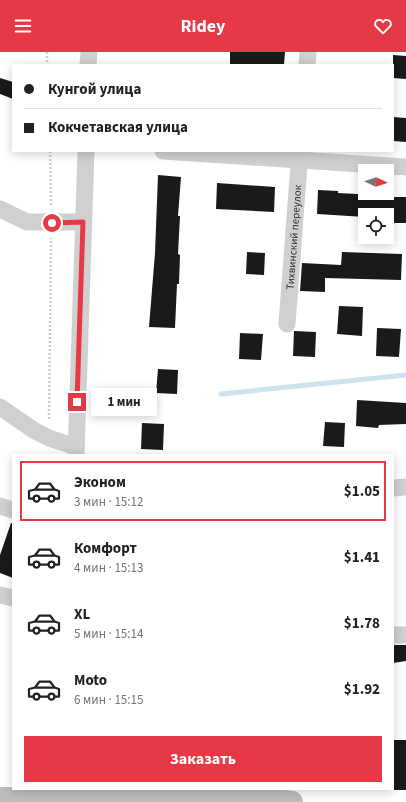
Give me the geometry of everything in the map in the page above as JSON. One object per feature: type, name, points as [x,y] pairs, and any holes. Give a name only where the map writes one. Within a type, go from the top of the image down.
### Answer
[{"type":"street","points":[[88,64],[89,52]]},
{"type":"street","points":[[307,64],[308,52]]},
{"type":"street","points":[[0,407],[35,431],[76,451],[86,152]]},
{"type":"street","points":[[190,152],[299,156],[406,167]]},
{"type":"street","name":"Тихвинский переулок","points":[[287,324],[299,156]]},
{"type":"street","points":[[0,209],[27,222],[83,222]]},
{"type":"street","points":[[394,488],[406,487]]},
{"type":"street","points":[[0,506],[12,510]]},
{"type":"street","points":[[0,595],[12,598]]},
{"type":"street","points":[[394,635],[406,635]]},
{"type":"street","points":[[0,798],[105,796],[213,791],[292,802]]},
{"type":"path","points":[[47,52],[47,64]]},
{"type":"path","points":[[50,152],[52,210]]},
{"type":"path","points":[[49,424],[52,232]]},
{"type":"building","points":[[230,52],[285,52],[284,64],[230,64]]},
{"type":"building","points":[[393,55],[406,56],[406,79],[394,78]]},
{"type":"building","points":[[0,78],[12,82],[12,99],[0,94]]},
{"type":"building","points":[[394,117],[406,118],[406,142],[394,141]]},
{"type":"building","points":[[158,175],[181,177],[178,216],[180,216],[178,254],[180,255],[179,284],[177,284],[175,328],[149,327],[155,253]]},
{"type":"building","points":[[217,183],[275,187],[274,212],[216,209]]},
{"type":"building","points":[[318,190],[358,194],[358,200],[394,200],[394,197],[406,197],[406,223],[394,223],[394,208],[358,208],[358,217],[317,214]]},
{"type":"building","points":[[247,252],[265,253],[264,275],[246,274]]},
{"type":"building","points":[[342,252],[402,254],[401,280],[325,278],[325,292],[300,291],[302,263],[341,265]]},
{"type":"building","points":[[339,306],[363,307],[362,336],[337,334]]},
{"type":"building","points":[[377,328],[401,329],[399,357],[376,356]]},
{"type":"building","points":[[294,331],[316,332],[315,357],[293,356]]},
{"type":"building","points":[[240,333],[263,334],[261,360],[239,359]]},
{"type":"building","points":[[158,369],[178,370],[177,394],[156,393]]},
{"type":"building","points":[[357,400],[406,403],[406,424],[379,425],[378,428],[356,426]]},
{"type":"building","points":[[325,422],[345,423],[344,447],[323,446]]},
{"type":"building","points":[[142,423],[164,424],[163,450],[141,449]]},
{"type":"building","points":[[11,523],[12,578],[0,573],[0,555]]},
{"type":"building","points":[[394,645],[406,645],[406,661],[394,663]]},
{"type":"building","points":[[394,740],[406,740],[406,790],[394,790]]},
{"type":"waterway","points":[[221,394],[406,375]]},
{"type":"route","points":[[52,223],[83,222],[77,402]]}]
